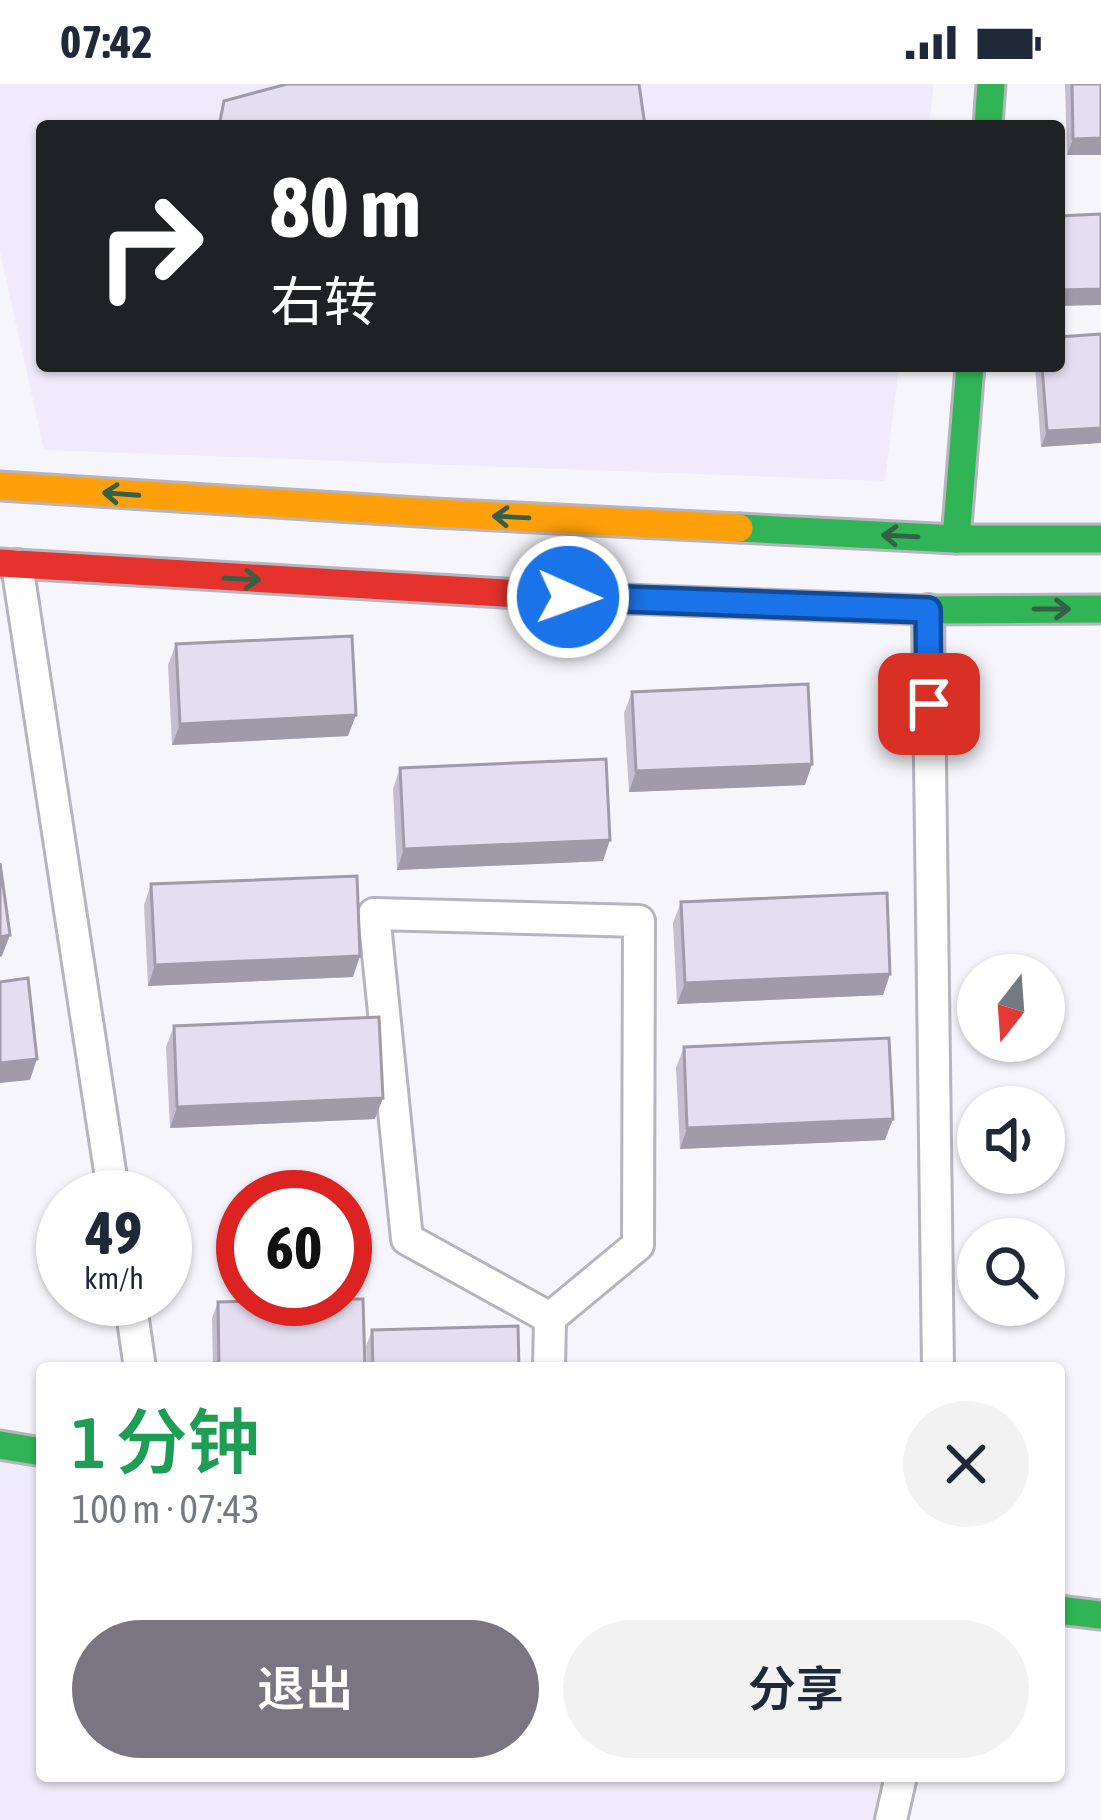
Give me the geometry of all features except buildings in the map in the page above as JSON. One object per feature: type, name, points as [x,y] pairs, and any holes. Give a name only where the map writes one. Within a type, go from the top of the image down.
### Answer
[{"type":"main road","points":[[988,120],[991,84]]},
{"type":"main road","points":[[956,539],[970,372]]},
{"type":"main road","points":[[0,486],[956,539],[1101,539]]},
{"type":"main road","points":[[9,564],[478,593],[928,610],[1101,609]]},
{"type":"main road","points":[[0,1445],[36,1451]]},
{"type":"main road","points":[[1065,1611],[1101,1615]]},
{"type":"street","points":[[9,564],[110,1170]]},
{"type":"street","points":[[928,610],[938,1362]]},
{"type":"street","points":[[374,914],[639,921],[638,1245],[550,1318],[407,1239],[374,914]]},
{"type":"street","points":[[550,1318],[550,1362]]},
{"type":"street","points":[[134,1326],[139,1362]]},
{"type":"street","points":[[891,1820],[900,1782]]},
{"type":"shaded area","points":[[0,84],[934,84],[930,120],[36,120],[36,372],[898,372],[885,481],[44,450],[0,252]]},
{"type":"shaded area","points":[[0,1445],[36,1451],[36,1782],[900,1782],[891,1820],[0,1820]]},
{"type":"traffic: fast","points":[[988,120],[991,84]]},
{"type":"traffic: fast","points":[[956,539],[970,372]]},
{"type":"traffic: fast","points":[[739,528],[956,539],[1101,539]]},
{"type":"traffic: fast","points":[[571,597],[928,610],[1101,609]]},
{"type":"traffic: fast","points":[[0,1445],[36,1451]]},
{"type":"traffic: fast","points":[[1065,1611],[1101,1615]]},
{"type":"traffic: slow","points":[[0,486],[739,528]]},
{"type":"traffic: jam","points":[[0,563],[571,597]]},
{"type":"route","points":[[568,597],[928,610],[929,704]]}]
